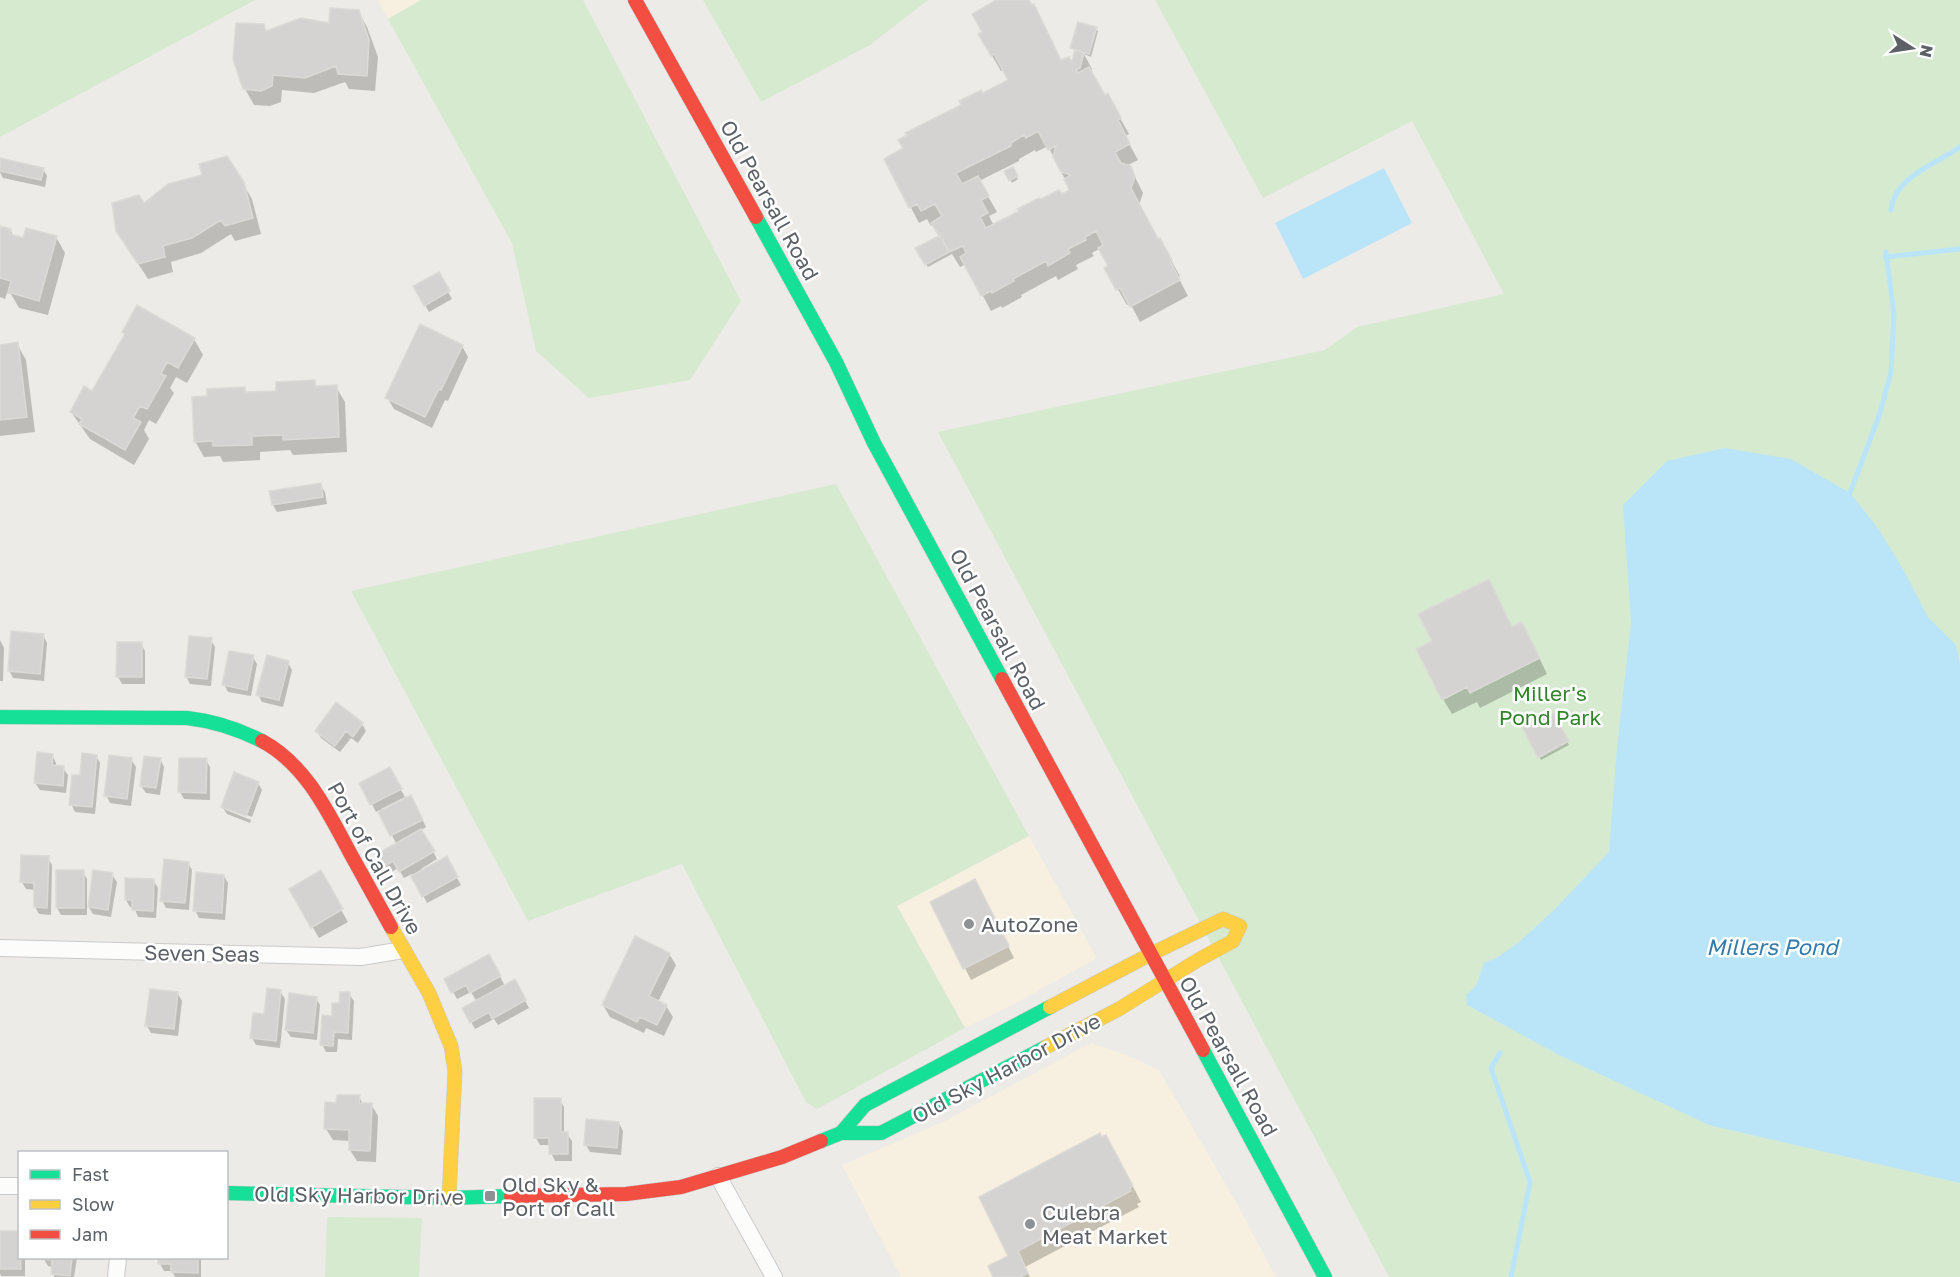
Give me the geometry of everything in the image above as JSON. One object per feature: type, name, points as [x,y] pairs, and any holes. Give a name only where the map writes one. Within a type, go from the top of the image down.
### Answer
[{"type":"street","name":"Old Pearsall Road","points":[[635,0],[836,362],[874,443],[1325,1277]]},
{"type":"street","name":"Port of Call Drive","points":[[0,717],[188,718],[223,725],[256,738],[286,758],[316,792],[402,950],[429,993],[451,1046],[455,1071],[449,1198]]},
{"type":"street","name":"Old Sky Harbor Drive","points":[[228,1193],[449,1198],[626,1194],[681,1187],[782,1156],[841,1133],[881,1133],[1119,1009],[1233,941],[1240,926],[1223,919],[1149,955],[865,1105],[841,1133]]},
{"type":"street","name":"Seven Seas","points":[[0,948],[361,957],[402,950]]},
{"type":"street","points":[[718,1176],[774,1277]]},
{"type":"street","points":[[0,1186],[18,1186]]},
{"type":"street","points":[[116,1277],[118,1259]]},
{"type":"shaded area","points":[[378,0],[421,0],[388,19]]},
{"type":"shaded area","points":[[1029,836],[1097,958],[1018,1002],[965,1028],[897,906]]},
{"type":"shaded area","points":[[1091,1043],[1124,1054],[1159,1070],[1233,1197],[1276,1277],[901,1277],[842,1165],[943,1122]]},
{"type":"green space","points":[[0,0],[255,0],[0,137]]},
{"type":"green space","points":[[421,0],[583,0],[741,301],[690,380],[589,398],[536,351],[512,243],[388,19]]},
{"type":"green space","points":[[703,0],[928,0],[870,45],[761,102]]},
{"type":"green space","name":"Miller's Pond Park","points":[[1155,0],[1960,0],[1960,1277],[1389,1277],[938,432],[1325,350],[1357,327],[1504,294],[1412,121],[1263,198]]},
{"type":"green space","points":[[836,484],[1029,836],[897,906],[965,1028],[817,1109],[806,1102],[682,864],[528,921],[351,591]]},
{"type":"green space","points":[[327,1217],[422,1218],[419,1277],[325,1277]]},
{"type":"water","points":[[1384,168],[1412,223],[1303,279],[1275,223]]},
{"type":"water","name":"Millers Pond","points":[[1725,448],[1791,459],[1850,493],[1878,528],[1928,617],[1956,645],[1960,665],[1960,1183],[1709,1125],[1561,1056],[1467,1005],[1466,995],[1476,986],[1484,963],[1498,957],[1519,942],[1554,910],[1609,852],[1617,747],[1631,623],[1623,505],[1667,461]]},
{"type":"building","points":[[996,0],[1029,0],[1032,5],[1034,4],[1061,60],[1069,57],[1072,62],[1075,50],[1084,53],[1080,68],[1076,70],[1078,73],[1089,67],[1105,95],[1108,93],[1121,118],[1118,120],[1130,144],[1115,152],[1121,163],[1131,166],[1135,177],[1131,188],[1172,260],[1170,261],[1180,280],[1130,307],[1120,288],[1116,290],[1104,268],[1108,266],[1098,248],[1103,245],[1096,231],[1085,237],[1086,240],[1068,249],[1070,253],[1048,266],[1046,261],[992,293],[991,291],[981,296],[960,257],[966,253],[963,246],[949,252],[931,223],[942,216],[935,204],[921,211],[917,204],[909,208],[884,159],[903,148],[898,140],[907,135],[905,133],[961,105],[959,101],[981,90],[983,93],[1008,80],[994,54],[991,56],[978,34],[982,32],[972,14]],"holes":[[[1038,131],[1048,150],[1056,146],[1053,157],[1061,172],[1071,175],[1064,179],[1069,190],[1062,194],[1059,190],[1039,198],[986,228],[980,217],[988,213],[981,200],[989,196],[978,176],[962,184],[956,173],[1011,146],[1011,143],[1024,135],[1026,138]]]},
{"type":"building","points":[[330,8],[359,10],[369,40],[367,76],[338,74],[336,66],[305,78],[273,75],[272,86],[261,91],[243,89],[233,59],[236,23],[264,24],[266,31],[301,18],[329,23]]},
{"type":"building","points":[[1078,22],[1097,27],[1089,54],[1070,48]]},
{"type":"building","points":[[227,156],[244,182],[253,218],[225,226],[221,220],[192,238],[163,246],[165,257],[138,264],[116,231],[112,203],[139,195],[144,203],[168,184],[202,175],[199,164]]},
{"type":"building","points":[[0,158],[44,168],[41,180],[0,171]]},
{"type":"building","points":[[1013,167],[1018,176],[1009,181],[1004,171]]},
{"type":"building","points":[[0,226],[11,229],[10,234],[23,238],[26,228],[57,236],[39,301],[8,292],[11,281],[0,278]]},
{"type":"building","points":[[941,235],[949,252],[925,265],[915,248]]},
{"type":"building","points":[[439,272],[450,291],[424,306],[413,286]]},
{"type":"building","points":[[137,305],[195,338],[178,368],[167,362],[161,374],[166,376],[147,409],[140,406],[133,418],[141,422],[125,450],[79,424],[82,419],[70,412],[84,386],[92,391],[125,334],[122,332]]},
{"type":"building","points":[[420,324],[463,345],[425,417],[385,398]]},
{"type":"building","points":[[18,342],[27,417],[0,420],[0,345]]},
{"type":"building","points":[[315,380],[315,386],[337,385],[339,437],[283,440],[283,435],[252,436],[252,445],[213,446],[213,441],[194,442],[192,397],[207,396],[207,389],[245,387],[245,392],[276,391],[276,382]]},
{"type":"building","points":[[321,483],[323,497],[272,505],[269,491]]},
{"type":"building","points":[[1489,579],[1512,627],[1522,622],[1540,658],[1470,693],[1467,687],[1442,700],[1416,649],[1432,641],[1418,614]]},
{"type":"building","points":[[11,631],[44,634],[40,674],[8,671]]},
{"type":"building","points":[[189,636],[212,638],[207,679],[185,677]]},
{"type":"building","points":[[117,642],[142,642],[142,677],[116,677]]},
{"type":"building","points":[[229,651],[254,655],[247,690],[222,685]]},
{"type":"building","points":[[267,655],[289,661],[279,700],[256,695]]},
{"type":"building","points":[[336,702],[363,723],[353,737],[346,731],[335,746],[315,731]]},
{"type":"building","points":[[1552,711],[1569,741],[1538,758],[1522,727]]},
{"type":"building","points":[[37,752],[53,754],[52,765],[64,766],[63,786],[34,783]]},
{"type":"building","points":[[82,753],[97,755],[92,807],[69,805],[72,775],[80,775]]},
{"type":"building","points":[[109,755],[132,758],[127,799],[104,796]]},
{"type":"building","points":[[144,756],[161,758],[156,788],[140,786]]},
{"type":"building","points":[[179,758],[207,758],[206,793],[178,792]]},
{"type":"building","points":[[390,767],[402,789],[370,805],[359,783]]},
{"type":"building","points":[[234,772],[259,782],[246,816],[221,807]]},
{"type":"building","points":[[411,795],[423,820],[390,836],[378,812]]},
{"type":"building","points":[[421,829],[435,851],[399,872],[393,861],[384,867],[377,854]]},
{"type":"building","points":[[21,855],[49,856],[47,908],[34,907],[34,883],[20,882]]},
{"type":"building","points":[[447,856],[458,877],[422,897],[411,876]]},
{"type":"building","points":[[164,859],[189,862],[185,903],[160,901]]},
{"type":"building","points":[[56,870],[84,870],[84,908],[56,908]]},
{"type":"building","points":[[93,870],[113,873],[108,910],[88,907]]},
{"type":"building","points":[[321,870],[343,909],[311,928],[289,889]]},
{"type":"building","points":[[196,872],[224,875],[222,913],[193,911]]},
{"type":"building","points":[[125,878],[154,879],[153,911],[132,910],[132,900],[125,900]]},
{"type":"building","name":"AutoZone","points":[[975,879],[1009,946],[963,969],[930,902]]},
{"type":"building","points":[[635,936],[670,953],[649,996],[667,1005],[657,1025],[640,1017],[637,1022],[602,1005]]},
{"type":"building","points":[[489,954],[501,976],[470,993],[466,985],[451,993],[444,979]]},
{"type":"building","points":[[515,979],[526,1000],[492,1019],[489,1012],[470,1023],[462,1008]]},
{"type":"building","points":[[267,988],[281,990],[276,1041],[250,1038],[253,1013],[264,1014]]},
{"type":"building","points":[[150,989],[178,992],[174,1029],[145,1026]]},
{"type":"building","points":[[340,992],[350,992],[348,1033],[334,1032],[333,1046],[320,1045],[322,1015],[332,1016],[332,1003],[339,1003]]},
{"type":"building","points":[[289,993],[317,997],[313,1033],[285,1030]]},
{"type":"building","points":[[337,1095],[360,1095],[359,1103],[372,1103],[370,1151],[349,1150],[349,1130],[324,1129],[325,1102],[336,1103]]},
{"type":"building","points":[[534,1098],[561,1098],[561,1132],[568,1132],[568,1154],[549,1154],[549,1138],[534,1138]]},
{"type":"building","points":[[586,1119],[619,1122],[617,1148],[584,1145]]},
{"type":"building","name":"Culebra Meat Market","points":[[1100,1133],[1102,1137],[1106,1135],[1133,1186],[1130,1188],[1131,1191],[1018,1251],[1028,1273],[1020,1277],[993,1277],[988,1266],[1008,1256],[979,1197]]},
{"type":"building","points":[[0,1231],[18,1231],[18,1259],[21,1259],[21,1269],[0,1269]]},
{"type":"building","points":[[42,1259],[72,1259],[70,1276],[51,1274],[52,1260]]},
{"type":"building","points":[[158,1259],[198,1259],[198,1273],[171,1272],[171,1264],[158,1264]]},
{"type":"waterway","points":[[1891,210],[1894,199],[1908,180],[1960,147]]},
{"type":"waterway","points":[[1885,257],[1960,249]]},
{"type":"waterway","points":[[1848,498],[1879,416],[1891,372],[1894,315],[1886,252]]},
{"type":"waterway","points":[[1500,1053],[1491,1068],[1530,1182],[1511,1277]]},
{"type":"traffic: fast","points":[[756,217],[836,362],[874,443],[1002,679]]},
{"type":"traffic: fast","points":[[0,717],[187,718],[226,726],[262,741]]},
{"type":"traffic: fast","points":[[841,1133],[865,1105],[1050,1007]]},
{"type":"traffic: fast","points":[[821,1141],[841,1133],[881,1133],[1046,1047]]},
{"type":"traffic: fast","points":[[1203,1050],[1325,1277]]},
{"type":"traffic: fast","points":[[228,1193],[449,1198],[511,1196]]},
{"type":"traffic: slow","points":[[1046,1047],[1119,1009],[1233,941],[1240,926],[1223,919],[1050,1007]]},
{"type":"traffic: slow","points":[[391,927],[429,993],[451,1046],[455,1071],[449,1198]]},
{"type":"traffic: jam","points":[[635,0],[756,217]]},
{"type":"traffic: jam","points":[[1002,679],[1203,1050]]},
{"type":"traffic: jam","points":[[262,741],[291,762],[313,789],[391,927]]},
{"type":"traffic: jam","points":[[511,1196],[626,1194],[681,1187],[782,1157],[821,1141]]},
{"type":"place","name":"AutoZone","points":[[969,924]]},
{"type":"place","name":"Old Sky & Port of Call","points":[[490,1196]]},
{"type":"place","name":"Culebra Meat Market","points":[[1030,1224]]}]
